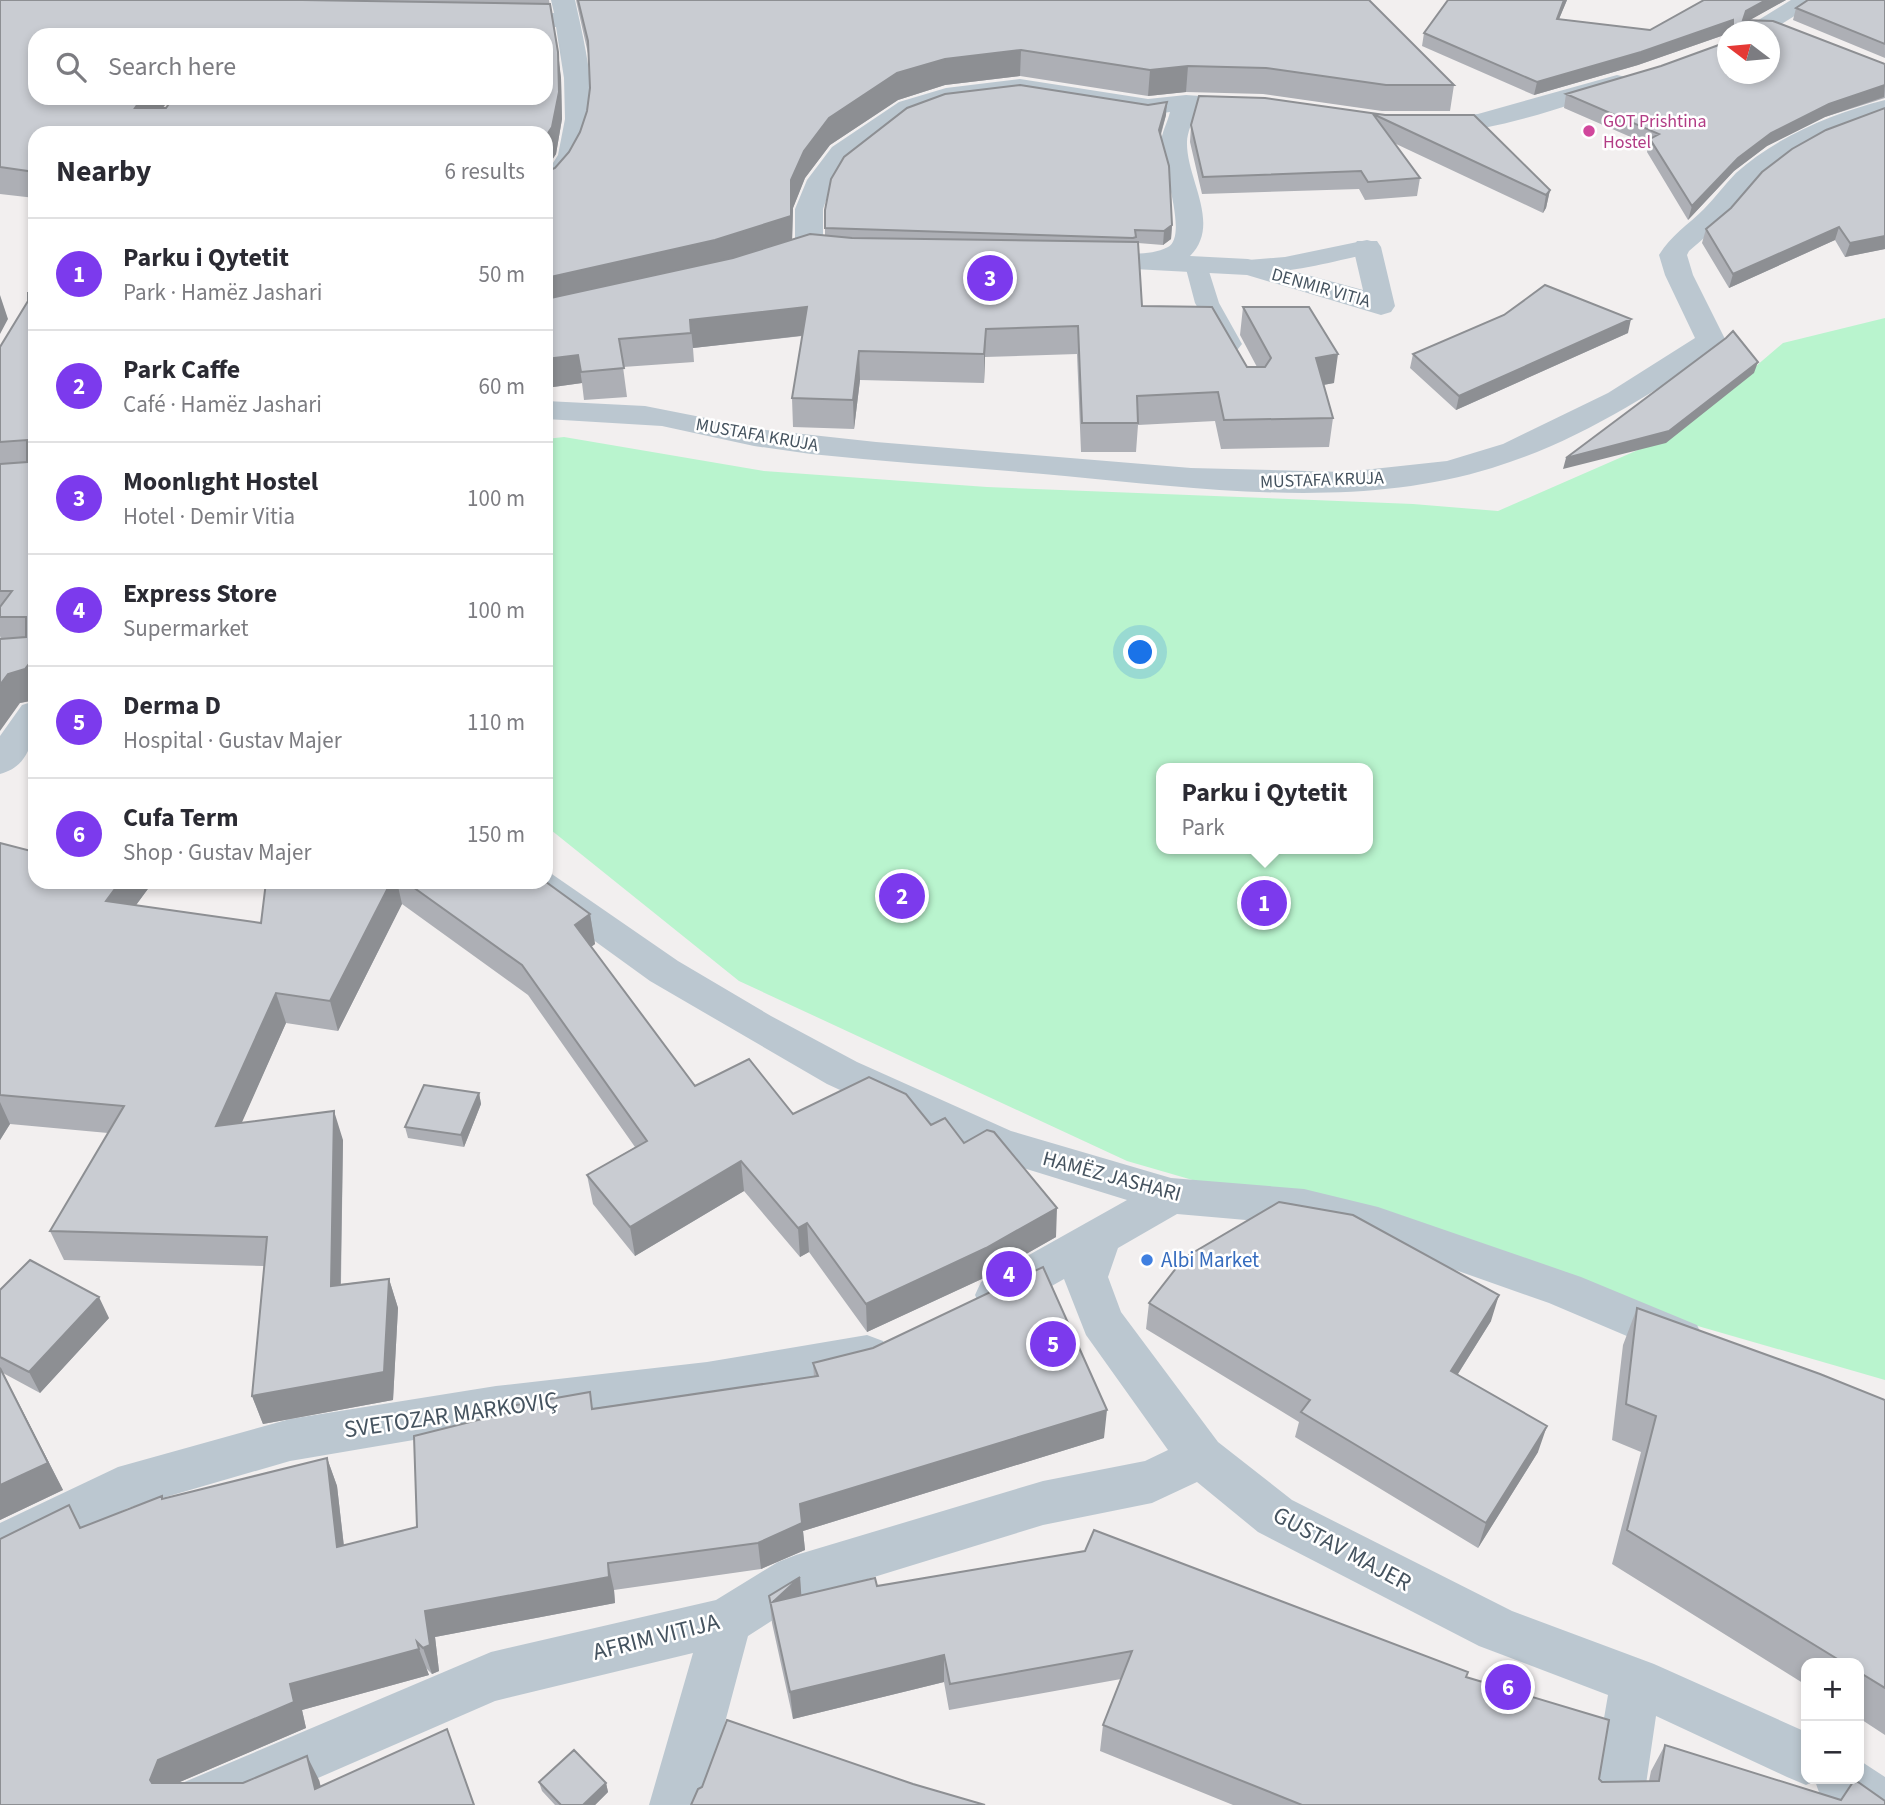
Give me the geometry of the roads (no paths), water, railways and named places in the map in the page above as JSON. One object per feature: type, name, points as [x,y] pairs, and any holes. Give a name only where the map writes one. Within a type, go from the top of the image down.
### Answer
[{"type":"street","points":[[1772,21],[1808,0]]},
{"type":"street","points":[[474,21],[565,10],[576,81],[576,133],[571,157],[553,181]]},
{"type":"street","points":[[1406,123],[1479,121],[1636,76]]},
{"type":"street","points":[[808,254],[809,209],[820,180],[841,153],[908,107],[946,96],[1020,87],[1073,93],[1148,107],[1186,103],[1274,106]]},
{"type":"street","points":[[1063,260],[1132,262],[1178,253],[1187,244],[1190,219],[1174,142],[1186,103]]},
{"type":"street","name":"MUSTAFA KRUJA","points":[[553,410],[616,411],[676,420],[775,441],[845,449],[1245,483],[1358,481],[1449,470],[1522,447],[1662,374],[1711,341],[1679,275],[1673,255],[1681,239],[1713,216],[1747,178],[1773,156],[1807,137],[1885,108]]},
{"type":"street","name":"DENMIR VITIA","points":[[1132,262],[1248,267],[1336,290],[1381,306],[1367,247]]},
{"type":"street","points":[[0,762],[28,723]]},
{"type":"street","name":"HAMËZ JASHARI","points":[[550,889],[664,971],[757,1027],[842,1073],[999,1144],[1171,1196],[1304,1207],[1378,1225],[1565,1290],[1715,1353]]},
{"type":"street","points":[[956,1315],[1003,1292],[1171,1196]]},
{"type":"street","name":"GUSTAV MAJER","points":[[1101,1234],[1086,1277],[1102,1321],[1201,1457],[1275,1516],[1497,1629],[1636,1681],[1801,1757]]},
{"type":"street","name":"SVETOZAR MARKOVIÇ","points":[[0,1548],[118,1489],[290,1440],[496,1406],[707,1382],[873,1354],[908,1337]]},
{"type":"street","name":"AFRIM VITIJA","points":[[194,1805],[491,1677],[727,1621],[796,1578],[1043,1503],[1152,1481],[1201,1457]]},
{"type":"street","points":[[676,1805],[727,1621]]},
{"type":"street","points":[[1616,1805],[1636,1681]]},
{"type":"street","points":[[1848,1784],[1881,1805]]},
{"type":"lane","name":"DENMIR VITIA","points":[[1248,267],[1285,264],[1367,247]]},
{"type":"lane","points":[[1196,265],[1207,303],[1241,365]]},
{"type":"place","name":"GOT Prishtina Hostel","points":[[1589,131]]},
{"type":"place","name":"Moonlıght Hostel","points":[[990,278]]},
{"type":"place","name":"Park Caffe","points":[[902,896]]},
{"type":"place","name":"Parku i Qytetit","points":[[1264,903]]},
{"type":"place","name":"Albi Market","points":[[1147,1260]]},
{"type":"place","name":"Express Store","points":[[1009,1274]]},
{"type":"place","name":"Derma D","points":[[1053,1344]]},
{"type":"place","name":"Cufa Term","points":[[1508,1687]]}]
